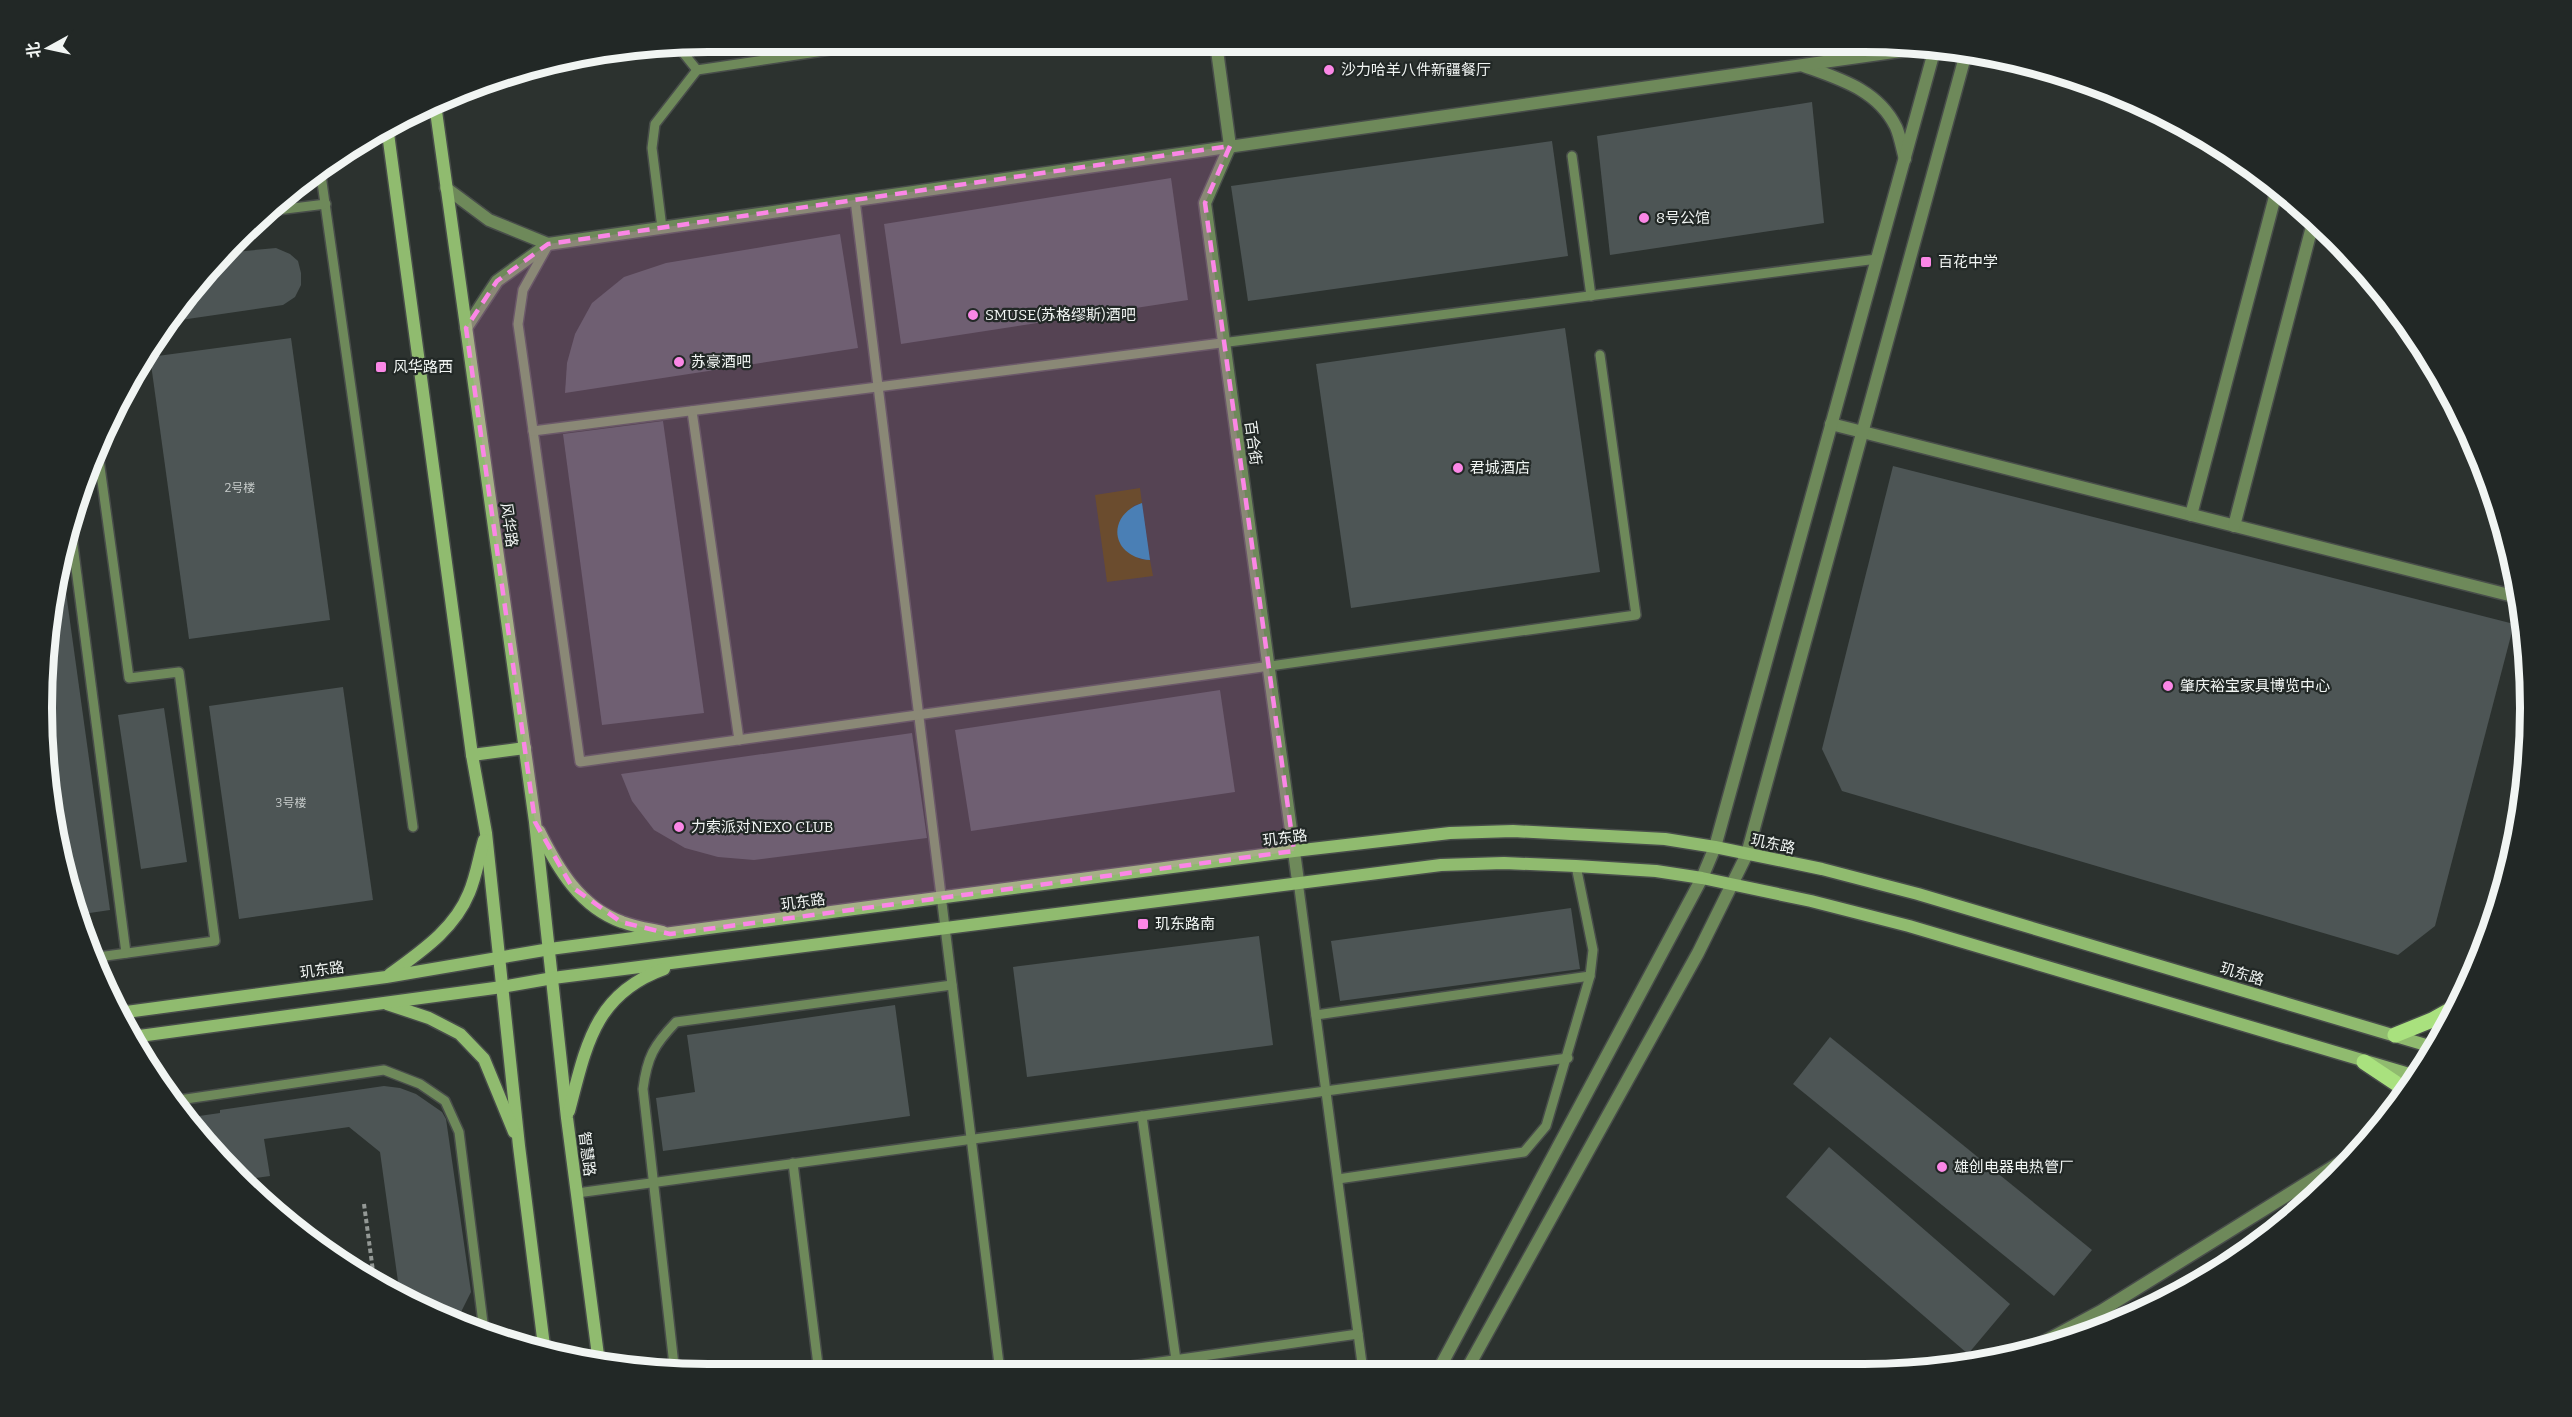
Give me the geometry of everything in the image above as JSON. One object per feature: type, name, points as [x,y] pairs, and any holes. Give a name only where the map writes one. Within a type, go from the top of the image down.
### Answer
[{"type":"main road","name":"风华路","points":[[436,112],[525,748],[550,949]]},
{"type":"main road","points":[[388,136],[472,755],[486,833],[519,1146],[544,1343]]},
{"type":"main road","points":[[472,755],[525,748]]},
{"type":"main road","points":[[535,822],[556,865],[572,887],[595,908],[621,922],[670,934]]},
{"type":"main road","name":"玑东路","points":[[127,1012],[386,977],[550,949],[1294,851],[1450,833],[1513,831],[1654,838],[1714,847],[1822,869],[1918,894],[2426,1045]]},
{"type":"main road","points":[[386,977],[423,950],[450,926],[469,894],[486,833]]},
{"type":"main road","points":[[140,1036],[687,960],[1298,881],[1441,865],[1504,863],[1656,871],[1733,884],[1811,901],[1909,926],[2408,1074]]},
{"type":"main road","name":"智慧路","points":[[550,949],[567,1118],[597,1355]]},
{"type":"main road","points":[[567,1118],[592,1032],[620,993],[640,977],[687,960]]},
{"type":"main road","points":[[383,1003],[429,1018],[460,1034],[484,1059],[519,1146]]},
{"type":"main road","points":[[2395,1035],[2444,1013]]},
{"type":"main road","points":[[2364,1062],[2400,1086]]},
{"type":"street","points":[[1217,52],[1230,146]]},
{"type":"street","points":[[466,328],[497,281],[548,244],[1886,53]]},
{"type":"street","points":[[1442,1364],[1702,878],[1714,847],[1933,56]]},
{"type":"street","points":[[1470,1364],[1698,953],[1747,854],[1864,432],[1962,60]]},
{"type":"street","points":[[1800,65],[1847,81],[1882,104],[1897,128],[1905,159]]},
{"type":"street","name":"百合街","points":[[1230,146],[1205,202],[1298,881]]},
{"type":"street","points":[[446,188],[489,220],[548,244]]},
{"type":"street","points":[[2191,515],[2275,198]]},
{"type":"street","points":[[2234,526],[2311,230]]},
{"type":"street","points":[[1831,424],[2509,595]]},
{"type":"street","points":[[2055,1335],[2101,1311],[2331,1168]]},
{"type":"lane","points":[[662,228],[652,148],[656,124],[697,70],[817,52]]},
{"type":"lane","points":[[684,53],[697,70]]},
{"type":"lane","points":[[1572,156],[1591,296]]},
{"type":"lane","points":[[322,179],[413,827]]},
{"type":"lane","points":[[855,200],[999,1364]]},
{"type":"lane","points":[[283,209],[326,204]]},
{"type":"lane","points":[[548,244],[524,290],[518,324],[580,762],[1636,615],[1600,355]]},
{"type":"lane","points":[[533,431],[1877,259]]},
{"type":"lane","points":[[692,411],[739,740]]},
{"type":"lane","points":[[100,462],[129,678],[179,672],[215,941],[101,957]]},
{"type":"lane","points":[[73,547],[126,953]]},
{"type":"lane","points":[[1338,1179],[1524,1152],[1546,1126],[1568,1058],[1590,976],[1593,950],[1576,866]]},
{"type":"lane","points":[[1298,881],[1362,1364]]},
{"type":"lane","points":[[1316,1015],[1590,976]]},
{"type":"lane","points":[[674,1363],[643,1089],[646,1062],[658,1041],[676,1022],[952,985]]},
{"type":"lane","points":[[577,1193],[1568,1058]]},
{"type":"lane","points":[[182,1100],[384,1070],[420,1084],[445,1101],[459,1132],[483,1325]]},
{"type":"lane","points":[[1142,1116],[1176,1360]]},
{"type":"lane","points":[[793,1163],[818,1364]]},
{"type":"lane","points":[[1147,1364],[1358,1334]]},
{"type":"path","points":[[364,1204],[373,1273]]},
{"type":"highlighted area","points":[[1230,146],[1205,203],[1294,851],[670,934],[621,922],[572,887],[535,822],[466,328],[497,281],[548,244]]},
{"type":"shaded area","points":[[1140,488],[1142,503],[1133,506],[1139,559],[1150,560],[1153,576],[1107,582],[1095,495]]},
{"type":"water","points":[[1142,503],[1150,560],[1127,552],[1120,544],[1117,535],[1122,517],[1130,509]]},
{"type":"building","points":[[1812,102],[1824,223],[1610,255],[1597,136]]},
{"type":"building","points":[[1552,141],[1568,256],[1248,301],[1231,186]]},
{"type":"building","points":[[1171,178],[1188,300],[901,344],[884,224]]},
{"type":"building","points":[[840,234],[858,348],[565,393],[567,363],[575,334],[592,303],[624,277],[666,263]]},
{"type":"building","points":[[276,248],[290,254],[298,261],[301,273],[301,285],[295,297],[283,305],[180,320],[215,276],[239,252]]},
{"type":"building","name":"君城酒店","points":[[1565,328],[1600,572],[1351,608],[1316,364]]},
{"type":"building","points":[[291,338],[330,620],[189,639],[151,363],[155,356]]},
{"type":"building","points":[[663,421],[704,713],[602,725],[563,434]]},
{"type":"building","name":"肇庆裕宝家具博览中心","points":[[1893,466],[2514,624],[2435,926],[2398,955],[1842,791],[1822,749]]},
{"type":"building","points":[[65,583],[110,910],[85,914],[65,836],[58,794],[52,708],[58,623]]},
{"type":"building","points":[[343,687],[373,900],[239,919],[209,706]]},
{"type":"building","points":[[1220,690],[1235,792],[971,831],[955,730]]},
{"type":"building","points":[[164,708],[187,862],[141,869],[118,715]]},
{"type":"building","points":[[912,733],[927,838],[754,860],[718,857],[685,848],[654,830],[632,801],[621,774]]},
{"type":"building","points":[[1571,908],[1580,969],[1340,1001],[1331,941]]},
{"type":"building","points":[[1259,936],[1273,1045],[1027,1077],[1013,967]]},
{"type":"building","points":[[895,1005],[910,1116],[663,1151],[656,1098],[695,1092],[687,1035]]},
{"type":"building","name":"雄创电器电热管厂","points":[[1830,1037],[2092,1250],[2054,1296],[1793,1084]]},
{"type":"building","points":[[384,1086],[400,1088],[416,1094],[442,1112],[446,1119],[471,1292],[459,1316],[399,1287],[380,1152],[349,1127],[264,1139],[270,1176],[252,1179],[195,1117],[220,1113],[220,1110]]},
{"type":"building","points":[[1829,1147],[2010,1304],[1968,1354],[1786,1197]]},
{"type":"place","name":"沙力哈羊八件新疆餐厅","points":[[1329,70]]},
{"type":"place","name":"8号公馆","points":[[1644,218]]},
{"type":"place","name":"百花中学","points":[[1926,262]]},
{"type":"place","name":"SMUSE(苏格缪斯)酒吧","points":[[973,315]]},
{"type":"place","name":"苏豪酒吧","points":[[679,362]]},
{"type":"place","name":"风华路西","points":[[381,367]]},
{"type":"place","name":"君城酒店","points":[[1458,468]]},
{"type":"place","name":"肇庆裕宝家具博览中心","points":[[2168,686]]},
{"type":"place","name":"力索派对NEXO CLUB","points":[[679,827]]},
{"type":"place","name":"玑东路南","points":[[1143,924]]},
{"type":"place","name":"雄创电器电热管厂","points":[[1942,1167]]}]
